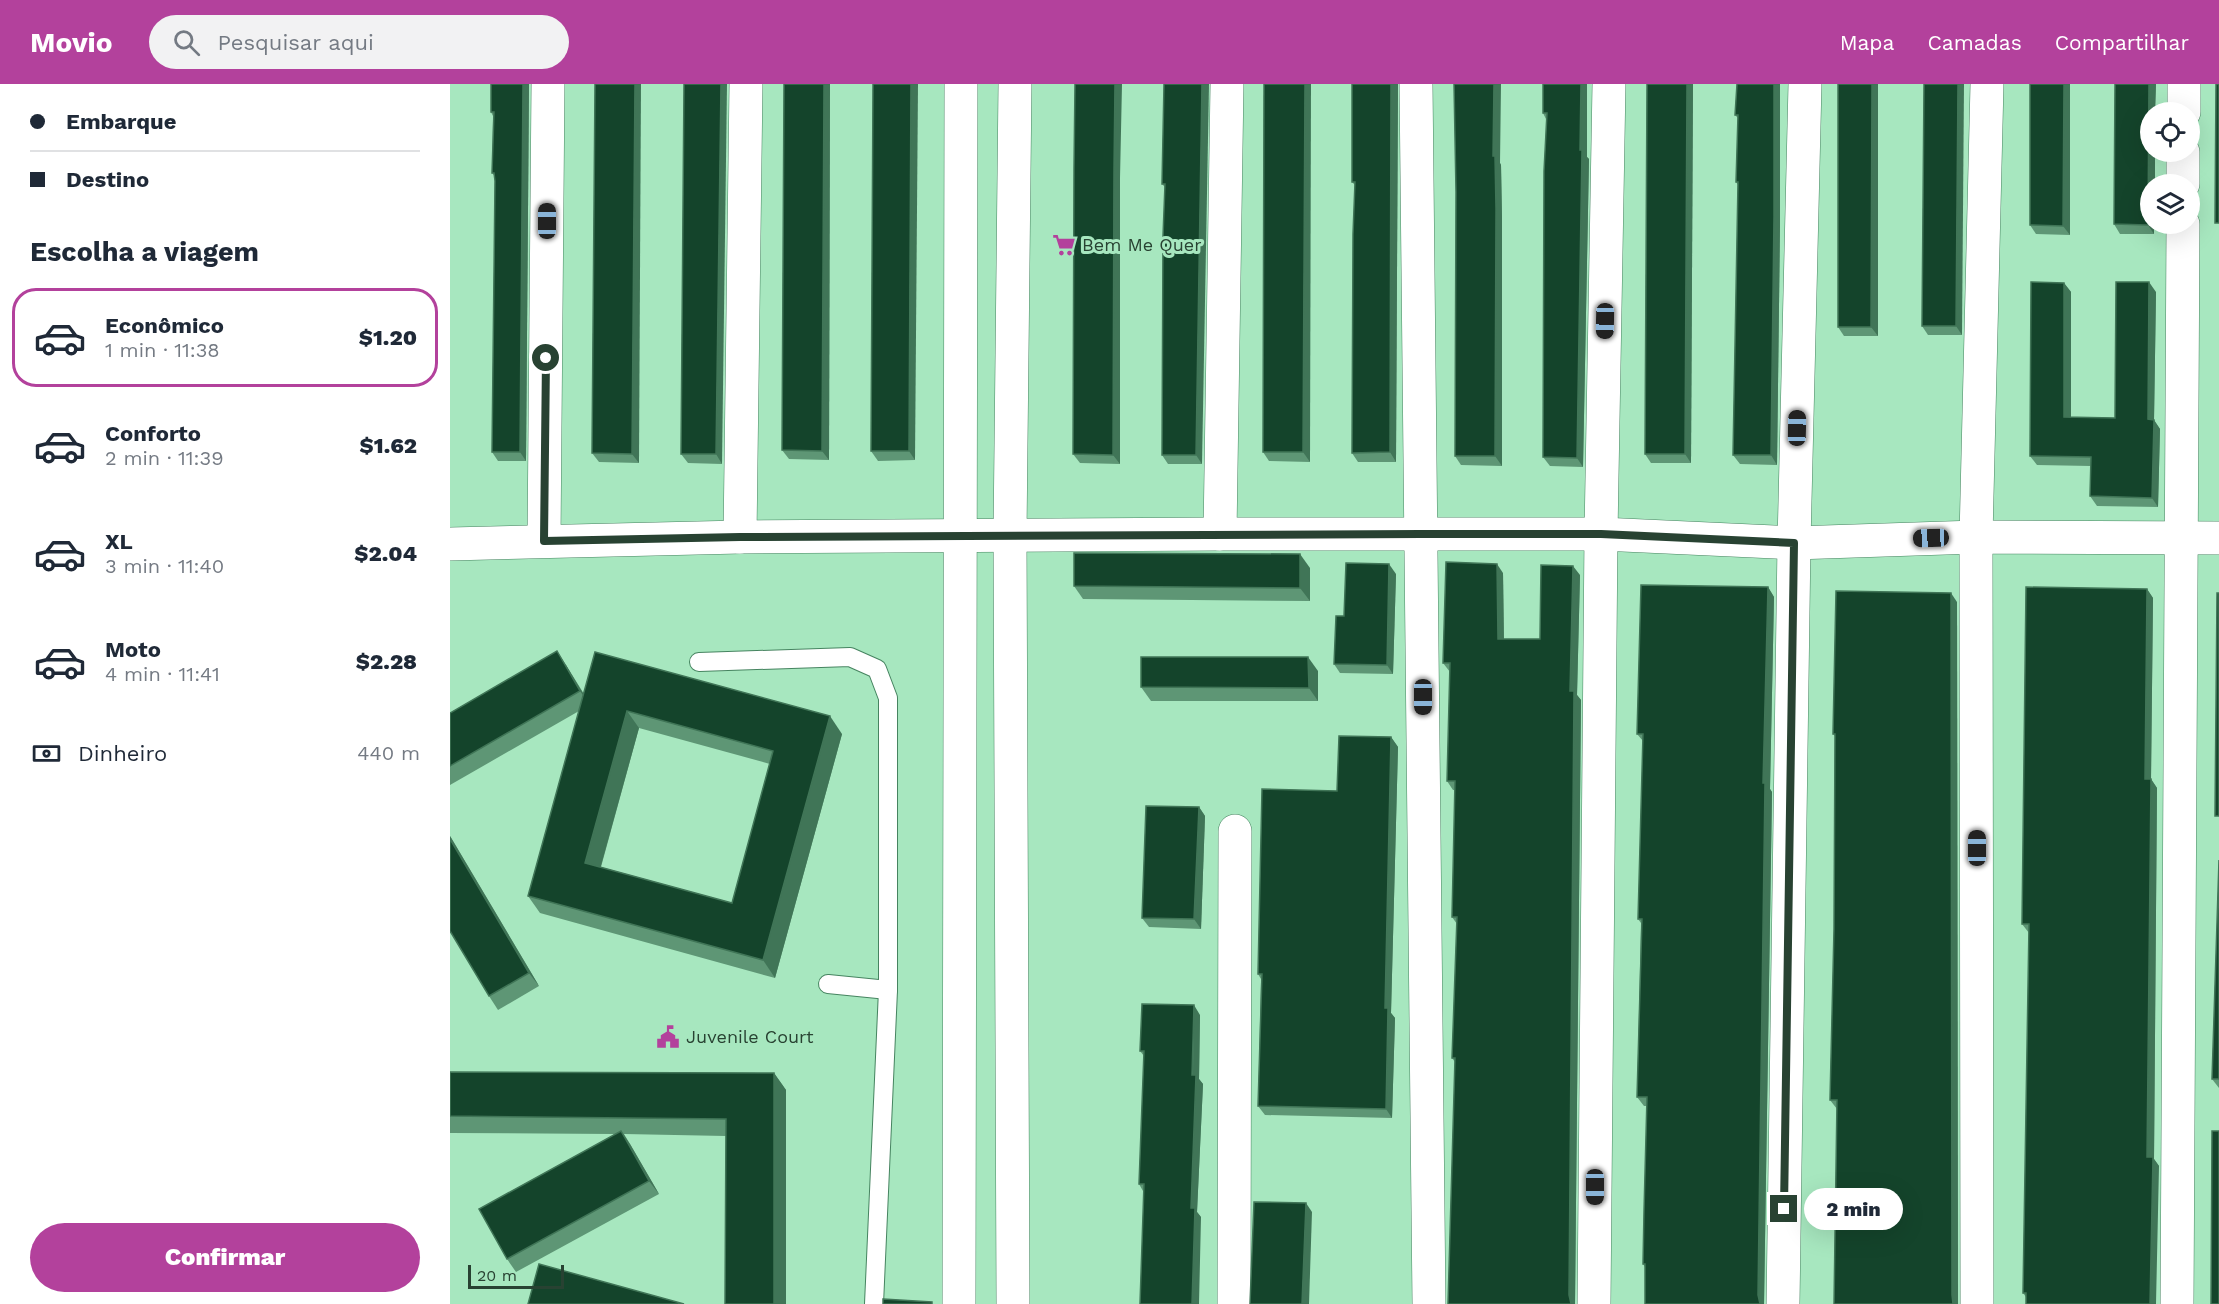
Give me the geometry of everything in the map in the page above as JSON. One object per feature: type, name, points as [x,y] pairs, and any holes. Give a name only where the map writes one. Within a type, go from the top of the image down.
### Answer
[{"type":"street","points":[[544,541],[548,84]]},
{"type":"street","points":[[740,537],[746,84]]},
{"type":"street","points":[[959,1304],[961,84]]},
{"type":"street","points":[[1013,1304],[1010,535],[1015,84]]},
{"type":"street","points":[[1220,534],[1227,84]]},
{"type":"street","points":[[1416,84],[1429,1304]]},
{"type":"street","points":[[1594,1304],[1601,534],[1609,84]]},
{"type":"street","points":[[1783,1304],[1794,543],[1805,84]]},
{"type":"street","points":[[1977,1304],[1976,537],[1987,84]]},
{"type":"street","points":[[2184,84],[2184,102]]},
{"type":"street","points":[[2177,1304],[2183,234]]},
{"type":"street","points":[[450,544],[740,537],[1220,534],[1601,534],[1794,543],[1976,537],[2219,538]]},
{"type":"street","points":[[1234,1304],[1235,831]]},
{"type":"lane","points":[[699,662],[850,657],[878,669],[888,698],[888,990],[874,1304]]},
{"type":"lane","points":[[828,984],[888,990]]},
{"type":"building","points":[[491,84],[523,84],[520,452],[492,452],[495,181],[494,173],[492,173],[494,112],[491,112]]},
{"type":"building","points":[[595,84],[635,84],[632,454],[592,453]]},
{"type":"building","points":[[684,84],[721,84],[716,454],[681,454]]},
{"type":"building","points":[[784,84],[824,84],[822,451],[782,450]]},
{"type":"building","points":[[873,84],[911,84],[909,451],[871,451]]},
{"type":"building","points":[[1075,84],[1115,84],[1113,455],[1073,454]]},
{"type":"building","points":[[1164,84],[1202,84],[1196,455],[1162,455]]},
{"type":"building","points":[[1264,84],[1305,84],[1303,452],[1263,452]]},
{"type":"building","points":[[1352,84],[1391,84],[1390,452],[1352,453],[1355,182],[1352,182]]},
{"type":"building","points":[[1454,84],[1494,84],[1495,456],[1455,456]]},
{"type":"building","points":[[1543,84],[1581,84],[1577,458],[1543,457],[1544,171],[1547,113],[1543,113]]},
{"type":"building","points":[[1647,84],[1687,84],[1685,454],[1645,454]]},
{"type":"building","points":[[1737,84],[1774,84],[1771,455],[1733,455],[1738,182],[1736,182],[1738,115],[1735,115]]},
{"type":"building","points":[[1838,84],[1872,84],[1871,327],[1838,327]]},
{"type":"building","points":[[1924,84],[1958,84],[1956,326],[1922,326]]},
{"type":"building","points":[[2030,84],[2064,84],[2063,226],[2030,225]]},
{"type":"building","points":[[2115,84],[2149,84],[2149,102],[2140,102],[2140,162],[2148,162],[2148,174],[2140,174],[2140,225],[2114,224]]},
{"type":"building","points":[[2216,84],[2219,84],[2219,223],[2215,223]]},
{"type":"building","points":[[2031,282],[2064,283],[2064,417],[2115,418],[2116,282],[2149,282],[2148,419],[2154,420],[2152,498],[2090,496],[2091,457],[2030,456]]},
{"type":"building","points":[[1074,553],[1300,554],[1300,588],[1074,586]]},
{"type":"building","points":[[1446,562],[1497,564],[1498,639],[1540,639],[1541,565],[1573,566],[1570,691],[1574,691],[1569,1295],[1571,1304],[1448,1304],[1457,917],[1452,917],[1455,781],[1447,781],[1450,663],[1443,663]]},
{"type":"building","points":[[1346,563],[1389,564],[1387,665],[1334,664],[1336,616],[1344,616]]},
{"type":"building","points":[[1641,585],[1768,587],[1763,783],[1765,783],[1758,1295],[1760,1304],[1645,1304],[1645,1264],[1643,1264],[1647,1097],[1637,1097],[1642,919],[1638,919],[1643,734],[1637,734]]},
{"type":"building","points":[[2026,587],[2147,589],[2145,779],[2151,779],[2147,1157],[2153,1157],[2150,1304],[2026,1304],[2026,1293],[2023,1293],[2029,924],[2022,924]]},
{"type":"building","points":[[1836,591],[1951,593],[1953,1304],[1834,1304],[1837,1100],[1830,1100],[1834,929],[1835,734],[1833,734]]},
{"type":"building","points":[[2217,593],[2219,593],[2219,816],[2215,816]]},
{"type":"building","points":[[557,651],[580,691],[450,766],[450,713]]},
{"type":"building","points":[[595,652],[830,716],[763,960],[528,896]],"holes":[[[627,711],[773,751],[732,903],[585,863]]]},
{"type":"building","points":[[1141,657],[1308,657],[1309,688],[1141,687]]},
{"type":"building","points":[[1339,736],[1391,737],[1385,1008],[1388,1008],[1386,1109],[1258,1106],[1262,974],[1258,974],[1262,789],[1337,791]]},
{"type":"building","points":[[1146,806],[1199,807],[1194,919],[1142,918]]},
{"type":"building","points":[[450,839],[529,973],[489,996],[450,931]]},
{"type":"building","points":[[2219,860],[2219,1079],[2212,1079]]},
{"type":"building","points":[[1142,1004],[1194,1005],[1192,1075],[1196,1075],[1191,1208],[1195,1208],[1192,1304],[1140,1304],[1144,1184],[1139,1184],[1144,1051],[1140,1051]]},
{"type":"building","points":[[450,1072],[774,1073],[774,1304],[725,1304],[726,1119],[450,1116]]},
{"type":"building","points":[[621,1131],[649,1181],[507,1259],[479,1209]]},
{"type":"building","points":[[2212,1131],[2219,1131],[2219,1304],[2211,1304]]},
{"type":"building","points":[[1254,1202],[1306,1203],[1302,1304],[1250,1304]]},
{"type":"building","points":[[539,1264],[684,1304],[528,1304]]},
{"type":"building","points":[[883,1299],[932,1302],[932,1304],[883,1304]]},
{"type":"place","name":"Bem Me Quer","points":[[1064,245]]},
{"type":"place","name":"Juvenile Court","points":[[668,1037]]},
{"type":"route","points":[[546,358],[544,541],[740,537],[1601,534],[1794,543],[1784,1209]]}]
